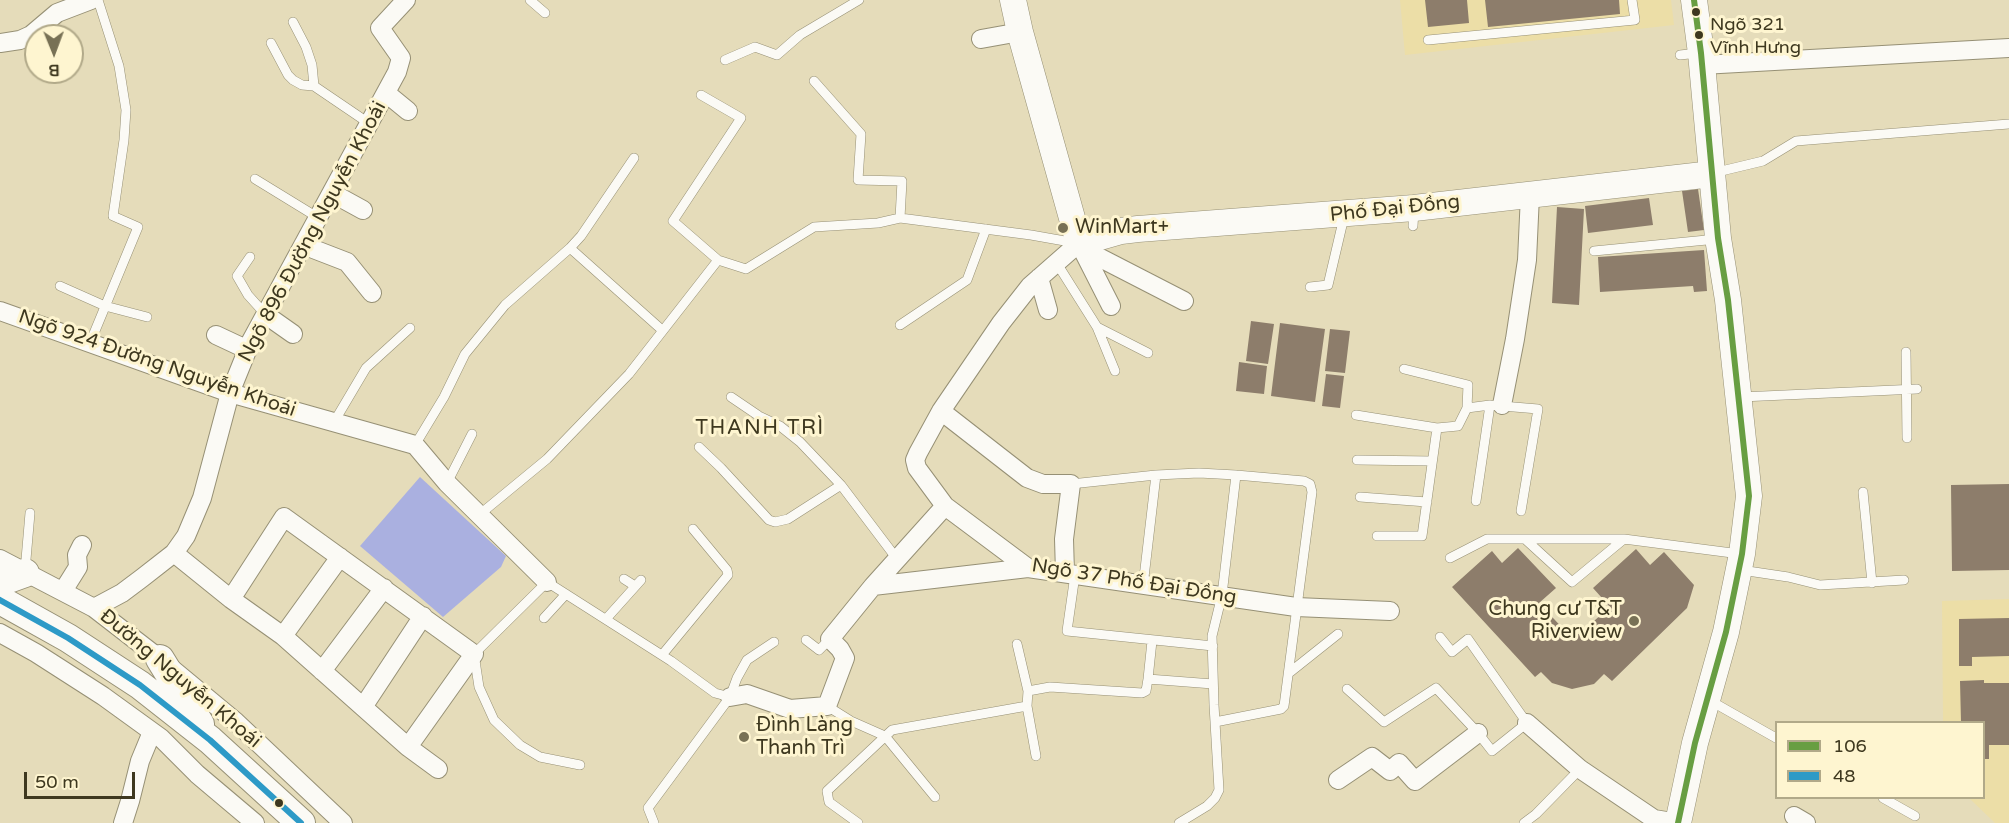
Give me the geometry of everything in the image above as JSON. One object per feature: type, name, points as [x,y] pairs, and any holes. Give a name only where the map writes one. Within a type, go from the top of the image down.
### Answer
[{"type":"main road","name":"Đường Nguyễn Khoái","points":[[0,600],[68,638],[140,685],[210,740],[301,823]]},
{"type":"main road","points":[[160,659],[210,740]]},
{"type":"street","points":[[0,43],[20,40],[31,35],[57,13],[91,0]]},
{"type":"street","points":[[1013,0],[1080,246],[1111,306]]},
{"type":"street","points":[[1527,723],[1580,770],[1654,819],[1678,823],[1695,743],[1709,700],[1726,632],[1740,562],[1749,496],[1728,300],[1694,58],[1694,0]]},
{"type":"street","name":"Ngõ 896 Đường Nguyễn Khoái","points":[[94,608],[122,593],[174,553],[186,536],[202,498],[230,393],[248,350],[398,72],[401,58],[380,27],[401,2]]},
{"type":"street","points":[[981,39],[1020,32]]},
{"type":"street","points":[[1694,58],[2009,48]]},
{"type":"street","points":[[386,93],[408,111]]},
{"type":"street","name":"Phố Đại Đồng","points":[[1056,262],[1080,246],[1121,231],[1345,214],[1414,217],[1530,195],[1712,174]]},
{"type":"street","points":[[332,193],[363,210]]},
{"type":"street","points":[[1496,405],[1515,339],[1527,260],[1530,195]]},
{"type":"street","points":[[303,245],[347,262],[372,293]]},
{"type":"street","points":[[1080,246],[1184,302]]},
{"type":"street","name":"Ngõ 37 Phố Đại Đồng","points":[[1056,262],[1030,285],[1000,323],[941,411],[918,453],[915,460],[917,468],[945,506],[1028,568],[1296,607],[1390,611]]},
{"type":"street","points":[[1039,278],[1048,310]]},
{"type":"street","name":"Ngõ 924 Đường Nguyễn Khoái","points":[[0,310],[230,393],[415,445]]},
{"type":"street","points":[[266,315],[293,334]]},
{"type":"street","points":[[216,334],[248,350]]},
{"type":"street","points":[[941,411],[1026,478],[1043,483],[1071,484],[1064,539],[1070,574]]},
{"type":"street","points":[[415,445],[447,483],[547,582]]},
{"type":"street","points":[[730,697],[747,694],[790,709],[827,706],[845,658],[830,639],[873,586],[945,506]]},
{"type":"street","points":[[231,600],[284,517],[474,654],[408,747]]},
{"type":"street","points":[[63,591],[78,567],[77,555],[82,545]]},
{"type":"street","points":[[174,553],[231,600],[283,636],[408,747],[438,769]]},
{"type":"street","points":[[283,636],[340,557]]},
{"type":"street","name":"Đường Nguyễn Khoái","points":[[0,559],[12,577],[63,591],[94,608],[236,722],[344,823]]},
{"type":"street","points":[[873,586],[1028,568]]},
{"type":"street","points":[[322,671],[384,588]]},
{"type":"street","points":[[363,707],[423,616]]},
{"type":"street","points":[[0,633],[103,696],[161,738],[197,774],[255,823]]},
{"type":"street","points":[[123,823],[140,761],[152,732]]},
{"type":"street","points":[[1338,780],[1372,757],[1390,771],[1399,763],[1415,781],[1478,733]]},
{"type":"lane","points":[[90,343],[138,227],[113,216],[126,110],[118,66],[98,0]]},
{"type":"lane","points":[[530,0],[545,13]]},
{"type":"lane","points":[[724,60],[755,47],[777,55],[800,35],[859,0]]},
{"type":"lane","points":[[1428,40],[1635,20],[1632,0]]},
{"type":"lane","points":[[293,22],[309,56],[314,86]]},
{"type":"lane","points":[[271,43],[293,80],[302,85],[314,86],[370,124]]},
{"type":"lane","points":[[814,81],[861,134],[858,180],[902,181],[900,218]]},
{"type":"lane","points":[[701,95],[741,118],[674,221],[718,260],[746,269],[814,227],[878,223],[900,218],[986,229],[1080,246]]},
{"type":"lane","points":[[1712,174],[1763,161],[1796,141],[2009,124]]},
{"type":"lane","points":[[415,445],[444,397],[465,354],[505,305],[570,248],[598,212],[634,158]]},
{"type":"lane","points":[[255,179],[318,217]]},
{"type":"lane","points":[[1310,286],[1328,285],[1345,214]]},
{"type":"lane","points":[[900,325],[967,280],[986,229]]},
{"type":"lane","points":[[1594,251],[1718,238]]},
{"type":"lane","points":[[570,248],[662,330]]},
{"type":"lane","points":[[250,257],[237,276],[248,295],[266,315]]},
{"type":"lane","points":[[479,515],[548,459],[629,374],[718,260]]},
{"type":"lane","points":[[1056,262],[1097,327],[1115,371]]},
{"type":"lane","points":[[60,286],[105,306],[147,317]]},
{"type":"lane","points":[[1097,327],[1148,353]]},
{"type":"lane","points":[[333,422],[366,368],[410,328]]},
{"type":"lane","points":[[1906,352],[1907,438]]},
{"type":"lane","points":[[1356,415],[1437,428],[1458,426],[1467,408],[1468,385],[1404,369]]},
{"type":"lane","points":[[1738,398],[1917,389]]},
{"type":"lane","points":[[731,397],[759,416],[780,426],[800,442],[841,485],[897,559]]},
{"type":"lane","points":[[1476,501],[1496,405]]},
{"type":"lane","points":[[1467,408],[1496,405],[1538,409],[1521,511]]},
{"type":"lane","points":[[1377,536],[1422,536],[1437,428]]},
{"type":"lane","points":[[447,483],[472,434]]},
{"type":"lane","points":[[699,447],[770,520],[775,522],[788,519],[841,485]]},
{"type":"lane","points":[[1357,460],[1432,461]]},
{"type":"lane","points":[[1071,484],[1198,473],[1304,481],[1310,484],[1312,492],[1296,607],[1286,703],[1281,709],[1215,722]]},
{"type":"lane","points":[[1143,586],[1156,475]]},
{"type":"lane","points":[[1179,823],[1207,806],[1219,790],[1212,636],[1222,596],[1236,475]]},
{"type":"lane","points":[[1863,492],[1872,583]]},
{"type":"lane","points":[[1360,497],[1427,502]]},
{"type":"lane","points":[[12,577],[30,513]]},
{"type":"lane","points":[[662,655],[728,575],[727,570],[693,529]]},
{"type":"lane","points":[[1450,558],[1487,539],[1624,539],[1740,562],[1820,585],[1904,580]]},
{"type":"lane","points":[[1526,540],[1572,582],[1624,539]]},
{"type":"lane","points":[[1070,574],[1067,631],[1213,646]]},
{"type":"lane","points":[[606,619],[638,583],[624,579]]},
{"type":"lane","points":[[580,765],[540,757],[519,745],[494,720],[479,687],[474,654],[547,582],[662,655],[715,693],[730,697]]},
{"type":"lane","points":[[544,618],[566,594]]},
{"type":"lane","points":[[1289,673],[1338,634]]},
{"type":"lane","points":[[1347,689],[1384,722],[1436,688],[1492,751],[1527,723],[1468,639],[1452,652],[1440,637]]},
{"type":"lane","points":[[806,640],[819,650],[830,639]]},
{"type":"lane","points":[[1028,691],[1050,687],[1142,693],[1146,691],[1152,640]]},
{"type":"lane","points":[[654,823],[648,808],[730,697],[747,660],[774,642]]},
{"type":"lane","points":[[1017,644],[1028,691],[1027,706],[1036,756]]},
{"type":"lane","points":[[1148,679],[1213,684]]},
{"type":"lane","points":[[1709,700],[1775,737]]},
{"type":"lane","points":[[827,706],[851,721],[885,735],[935,797]]},
{"type":"lane","points":[[858,823],[829,802],[827,791],[892,730],[1027,706]]},
{"type":"lane","points":[[1524,823],[1580,770]]},
{"type":"lane","points":[[1885,799],[1915,816]]},
{"type":"shaded area","points":[[1400,0],[1671,0],[1674,25],[1405,55]]},
{"type":"shaded area","points":[[2009,599],[2009,823],[1995,823],[1970,799],[1985,799],[1985,721],[1943,721],[1942,601]]},
{"type":"water","points":[[420,477],[506,556],[501,567],[443,617],[360,546]]},
{"type":"building","points":[[1425,0],[1467,0],[1469,23],[1428,27]]},
{"type":"building","points":[[1485,0],[1619,0],[1620,14],[1488,27]]},
{"type":"building","points":[[1698,189],[1704,230],[1688,232],[1682,191]]},
{"type":"building","points":[[1649,198],[1653,225],[1588,233],[1585,206]]},
{"type":"building","points":[[1557,207],[1584,209],[1579,305],[1552,303]]},
{"type":"building","points":[[1704,250],[1707,291],[1694,292],[1693,286],[1600,292],[1598,257]]},
{"type":"building","points":[[1251,321],[1274,324],[1268,364],[1246,361]]},
{"type":"building","points":[[1280,323],[1325,329],[1315,402],[1271,396]]},
{"type":"building","points":[[1330,329],[1350,331],[1345,373],[1325,371]]},
{"type":"building","points":[[1239,362],[1267,366],[1264,394],[1236,391]]},
{"type":"building","points":[[1326,374],[1344,376],[1340,408],[1322,406]]},
{"type":"building","points":[[2009,484],[2009,570],[1952,571],[1951,485]]},
{"type":"building","name":"Chung cư T&T Riverview","points":[[1518,548],[1556,588],[1539,603],[1569,635],[1579,634],[1610,607],[1593,588],[1636,549],[1650,565],[1664,552],[1694,585],[1687,608],[1612,681],[1604,674],[1594,684],[1572,689],[1552,683],[1541,672],[1535,677],[1452,587],[1492,551],[1502,563]]},
{"type":"building","points":[[2009,618],[2009,656],[1972,657],[1972,666],[1959,666],[1959,619]]},
{"type":"building","points":[[1984,680],[1984,683],[2009,683],[2009,745],[1989,745],[1989,759],[1985,759],[1985,721],[1961,721],[1960,681]]},
{"type":"transit line","name":"106","points":[[1678,823],[1695,743],[1726,632],[1742,554],[1749,496],[1728,300],[1718,238],[1694,0]]},
{"type":"transit line","name":"48","points":[[0,600],[68,638],[140,685],[210,740],[301,823]]},
{"type":"place","name":"Ngõ 321 Vĩnh Hưng","points":[[1699,35]]},
{"type":"place","name":"WinMart+","points":[[1063,228]]},
{"type":"place","name":"Chung cư T&T Riverview","points":[[1634,621]]},
{"type":"place","name":"Đình Làng Thanh Trì","points":[[744,737]]},
{"type":"district","name":"THANH TRÌ","points":[[760,428]]}]
